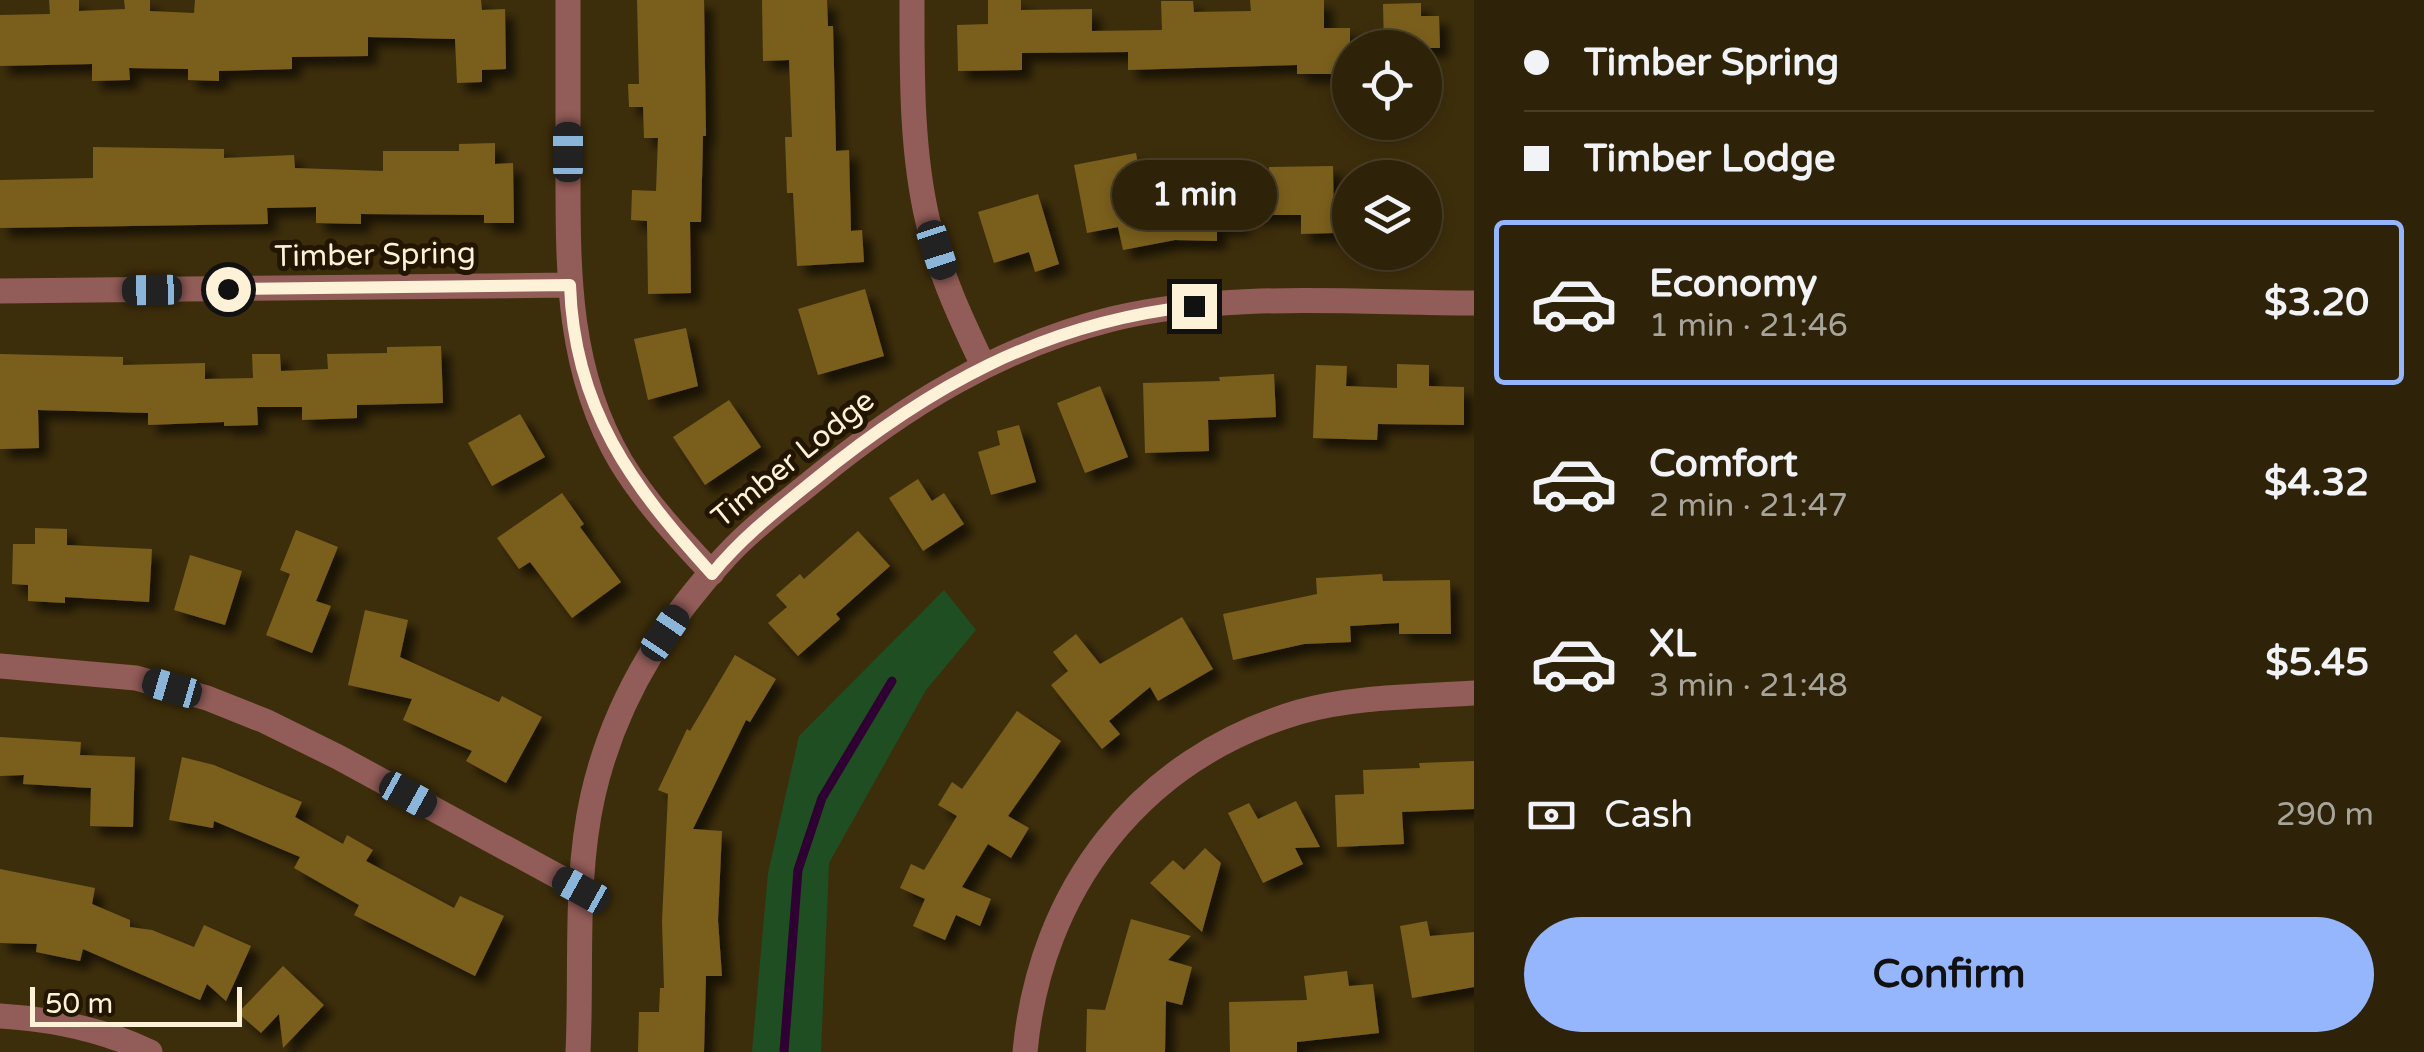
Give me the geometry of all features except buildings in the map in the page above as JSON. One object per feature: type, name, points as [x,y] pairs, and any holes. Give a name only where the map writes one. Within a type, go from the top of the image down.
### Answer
[{"type":"street","points":[[568,0],[570,285],[577,346],[602,424],[642,494],[712,574]]},
{"type":"street","points":[[912,0],[913,97],[928,222],[955,306],[983,365]]},
{"type":"street","name":"Timber Spring","points":[[0,291],[570,285]]},
{"type":"street","name":"Timber Lodge","points":[[578,1052],[584,846],[593,796],[614,730],[651,654],[679,612],[762,523],[872,432],[983,365],[1074,330],[1112,319],[1226,302],[1474,303]]},
{"type":"street","points":[[0,666],[136,678],[207,698],[338,757],[581,890]]},
{"type":"street","points":[[1025,1052],[1036,981],[1064,904],[1101,845],[1157,787],[1224,742],[1300,712],[1338,703],[1474,693]]},
{"type":"street","points":[[0,1016],[73,1025],[150,1052]]},
{"type":"green space","points":[[944,590],[976,630],[926,690],[829,863],[821,1052],[752,1052],[768,873],[799,736]]},
{"type":"waterway","points":[[784,1052],[798,870],[822,798],[892,681]]},
{"type":"route","points":[[228,289],[570,285],[577,346],[602,424],[642,494],[712,574],[729,552],[872,432],[983,365],[1055,336],[1112,319],[1194,306]]}]
